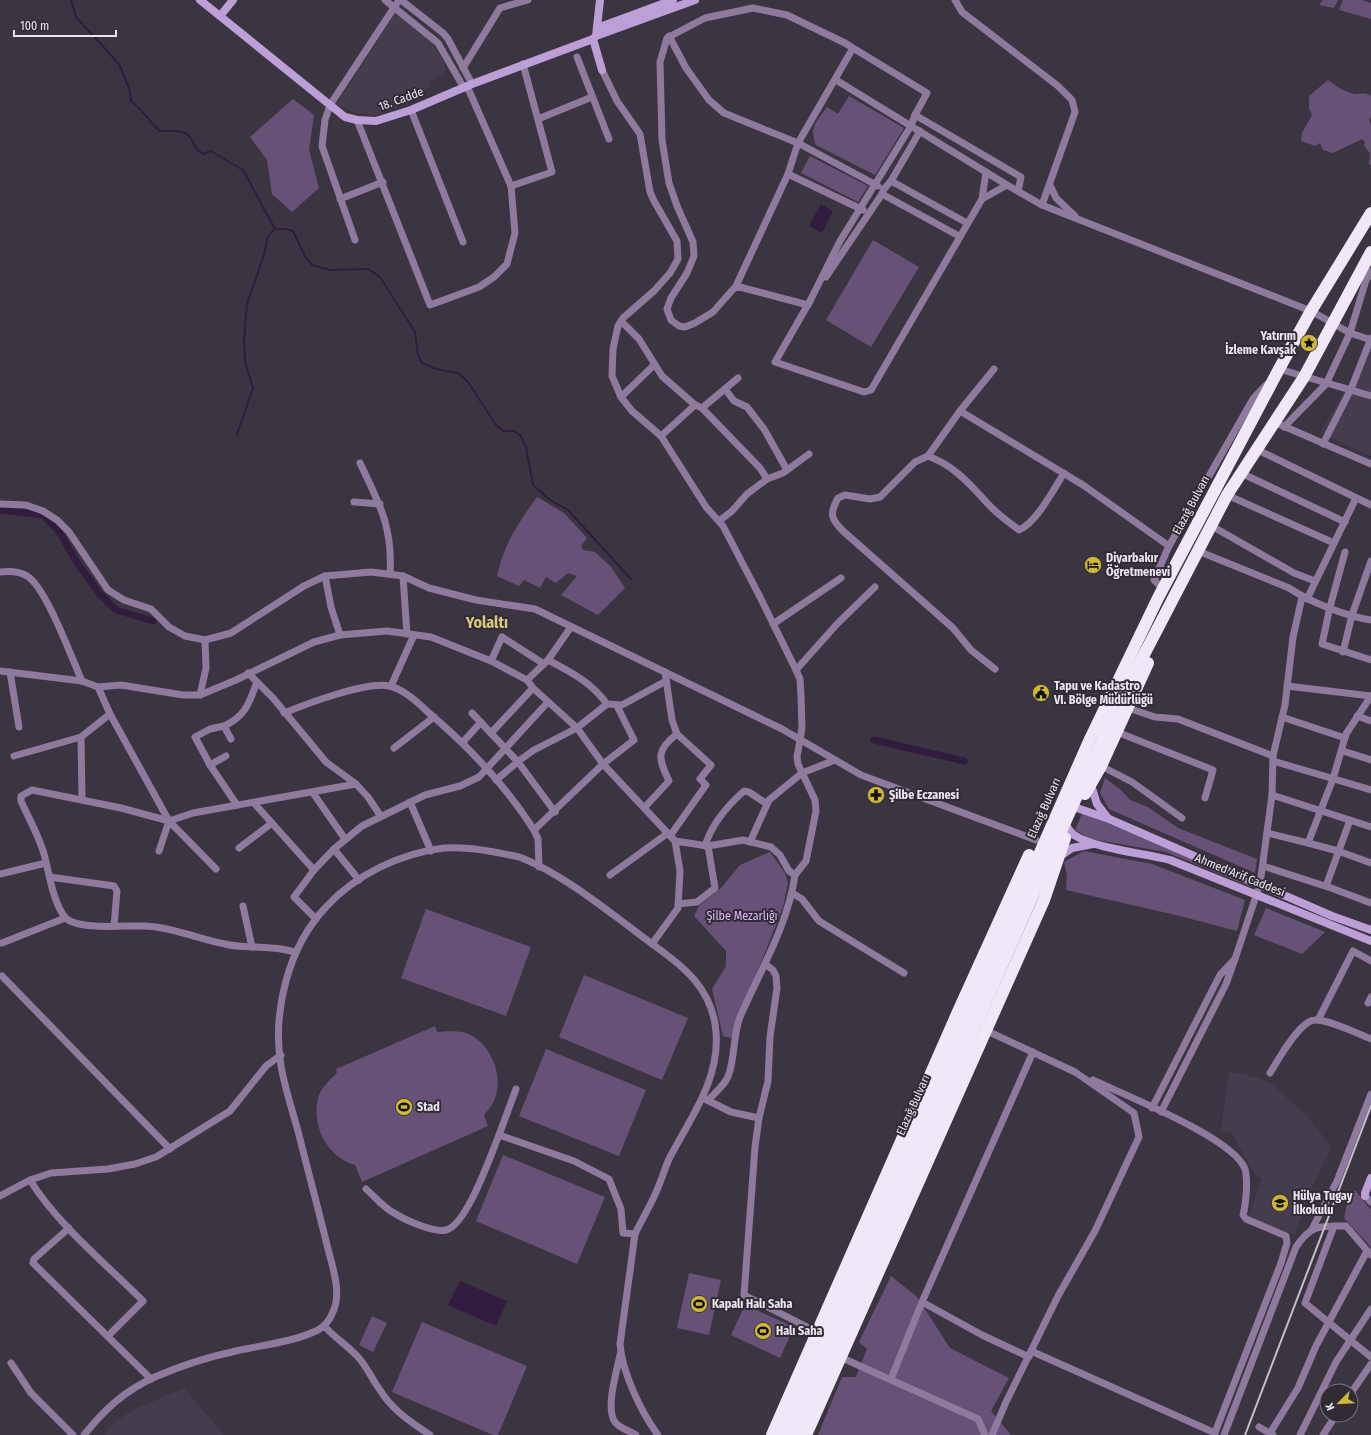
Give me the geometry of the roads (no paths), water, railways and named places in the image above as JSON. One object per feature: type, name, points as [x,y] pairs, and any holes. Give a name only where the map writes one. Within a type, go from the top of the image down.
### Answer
[{"type":"highway","name":"Elazığ Bulvarı","points":[[795,1435],[1066,826],[1069,808],[1090,739],[1148,618],[1279,369],[1311,311],[1371,213]]},
{"type":"highway","name":"Elazığ Bulvarı","points":[[783,1435],[969,1010],[1069,808],[1089,779],[1123,695],[1210,525],[1256,449],[1279,424],[1332,322],[1371,252]]},
{"type":"highway","points":[[772,1435],[941,1050],[1036,840],[1101,700],[1129,645],[1148,618]]},
{"type":"highway","points":[[1089,779],[1101,766],[1117,732],[1150,659],[1163,618]]},
{"type":"highway","points":[[806,1435],[1044,900],[1059,857],[1066,826]]},
{"type":"highway","points":[[941,1050],[969,1010]]},
{"type":"street","name":"18. Cadde","points":[[200,0],[345,117],[357,120],[376,121],[411,110],[524,64],[673,0]]},
{"type":"street","points":[[220,16],[233,0]]},
{"type":"street","points":[[385,0],[438,43],[468,86]]},
{"type":"street","points":[[355,240],[322,146],[325,120],[330,105],[400,0],[443,33],[463,68],[468,86],[511,186],[515,233],[507,264],[494,277],[479,287],[430,304],[383,182],[357,120]]},
{"type":"street","points":[[463,68],[500,8],[528,0]]},
{"type":"street","points":[[600,0],[595,34],[602,70],[617,101],[640,134],[650,192],[677,241],[678,247],[678,259],[670,273],[654,291],[622,321],[615,336],[611,365],[612,376],[621,397],[632,411],[661,436],[706,507],[719,521],[796,670],[800,679],[802,728],[797,757],[802,773],[815,800],[816,812],[806,861],[795,875],[792,893],[765,964],[740,1018],[729,1075],[721,1087],[705,1099]]},
{"type":"street","name":"18. Cadde","points":[[595,34],[695,0]]},
{"type":"street","points":[[955,0],[962,12],[1058,86],[1072,100],[1075,112],[1042,205]]},
{"type":"street","points":[[853,48],[836,80],[798,143],[788,174],[736,286],[713,312],[695,323],[685,326],[678,326],[671,320],[667,309],[671,298],[687,273],[694,256],[693,242],[677,206],[670,183],[662,140],[660,62],[667,38],[669,36],[705,18],[754,8],[787,14],[853,48],[927,93],[914,115],[911,126],[874,184],[861,209],[840,242],[808,305],[775,362],[864,392],[871,390],[959,236],[982,199],[986,172]]},
{"type":"street","points":[[669,36],[686,68],[709,100],[724,113],[798,143],[874,184],[883,191],[959,236]]},
{"type":"street","points":[[577,57],[609,139]]},
{"type":"street","points":[[511,186],[552,172],[524,64]]},
{"type":"street","points":[[836,80],[1007,186],[1042,205],[1311,311],[1350,333],[1371,339],[1351,389],[1323,444]]},
{"type":"street","points":[[538,119],[592,97]]},
{"type":"street","points":[[411,110],[463,242]]},
{"type":"street","points":[[914,115],[1021,177],[1018,191]]},
{"type":"street","points":[[808,305],[891,181],[920,131]]},
{"type":"street","points":[[937,143],[943,131]]},
{"type":"street","points":[[788,174],[869,213]]},
{"type":"street","points":[[891,181],[968,223]]},
{"type":"street","points":[[340,199],[383,182]]},
{"type":"street","points":[[1050,185],[1056,198],[1080,220]]},
{"type":"street","points":[[982,199],[1007,186]]},
{"type":"street","points":[[1371,272],[1350,333],[1326,384],[1279,424],[1371,464]]},
{"type":"street","points":[[736,286],[808,305]]},
{"type":"street","points":[[622,321],[639,339],[662,376],[699,406],[760,468],[767,479]]},
{"type":"street","points":[[621,397],[654,365]]},
{"type":"street","points":[[994,369],[960,410],[928,456],[915,462],[880,497],[870,499],[845,496],[838,498],[832,516],[833,522],[843,532],[947,623],[971,650],[995,669]]},
{"type":"street","points":[[1163,589],[1154,580],[1169,546],[1254,399],[1279,369],[1371,396]]},
{"type":"street","points":[[661,436],[738,378]]},
{"type":"street","points":[[725,389],[734,402],[746,407],[764,429],[787,470]]},
{"type":"street","points":[[960,410],[1083,485],[1169,546]]},
{"type":"street","points":[[1256,449],[1371,505]]},
{"type":"street","points":[[719,521],[732,511],[747,494],[767,479],[787,470],[810,454]]},
{"type":"street","points":[[928,456],[940,461],[956,472],[975,488],[993,509],[1019,530],[1038,513],[1064,473]]},
{"type":"street","points":[[360,462],[380,504],[391,553],[390,574]]},
{"type":"street","points":[[1241,473],[1344,522]]},
{"type":"street","points":[[1227,495],[1334,543]]},
{"type":"street","points":[[1161,1112],[1226,984],[1257,896],[1263,866],[1272,795],[1273,758],[1282,717],[1293,637],[1304,598],[1315,582],[1356,498]]},
{"type":"street","points":[[354,502],[380,504]]},
{"type":"street","points":[[0,504],[26,505],[50,515],[69,532],[99,578],[115,596],[151,609],[169,627],[184,636],[205,640],[231,633],[304,586],[325,576],[371,572],[403,576],[428,588],[469,599],[535,609],[799,739],[861,775],[1036,840]]},
{"type":"street","points":[[1210,525],[1294,573],[1315,582]]},
{"type":"street","points":[[1198,551],[1289,588],[1304,598],[1352,616],[1371,620]]},
{"type":"street","points":[[1345,552],[1330,607],[1322,644],[1371,660]]},
{"type":"street","points":[[1343,652],[1352,616],[1371,560]]},
{"type":"street","points":[[0,572],[20,573],[27,576],[40,589],[82,681]]},
{"type":"street","points":[[325,576],[331,607],[340,635]]},
{"type":"street","points":[[391,686],[410,634],[403,576]]},
{"type":"street","points":[[773,624],[841,578]]},
{"type":"street","points":[[796,670],[837,624],[875,587]]},
{"type":"street","points":[[527,680],[546,662],[571,627]]},
{"type":"street","points":[[0,671],[82,681],[98,687],[121,685],[183,695],[200,695],[236,680],[314,642],[340,635],[387,631],[430,637],[491,661],[527,680],[533,688],[576,728],[603,764],[645,807],[671,837],[680,871],[678,908],[652,944]]},
{"type":"street","points":[[491,661],[502,636],[546,662],[576,675],[596,690],[607,704],[617,706],[622,705],[666,681]]},
{"type":"street","points":[[200,695],[206,668],[205,640]]},
{"type":"street","points":[[10,672],[19,727]]},
{"type":"street","points":[[610,875],[671,837],[706,785],[700,779],[711,765],[677,734],[672,720],[665,672]]},
{"type":"street","points":[[248,673],[326,762],[356,784],[368,797],[380,815]]},
{"type":"street","points":[[237,805],[210,765],[195,737],[210,729],[224,726],[241,716],[249,703],[257,682]]},
{"type":"street","points":[[284,713],[311,701],[364,688],[391,686],[399,690],[417,702],[463,742],[496,780],[534,830],[538,839],[539,867]]},
{"type":"street","points":[[1287,686],[1371,696],[1357,716],[1345,738],[1343,751],[1308,843]]},
{"type":"street","points":[[98,687],[110,714],[169,821],[216,869]]},
{"type":"street","points":[[492,732],[533,688]]},
{"type":"street","points":[[316,919],[294,897],[314,870],[334,849],[362,826],[380,815],[431,793],[460,786],[479,777],[548,702]]},
{"type":"street","points":[[496,780],[534,750],[576,728],[607,704]]},
{"type":"street","points":[[534,830],[603,764],[634,740],[617,706]]},
{"type":"street","points":[[1128,708],[1155,717],[1178,719],[1273,758],[1333,779],[1371,790]]},
{"type":"street","points":[[472,713],[506,747],[554,812]]},
{"type":"street","points":[[14,756],[81,737],[110,714]]},
{"type":"street","points":[[1357,716],[1371,721]]},
{"type":"street","points":[[394,748],[434,717]]},
{"type":"street","points":[[1282,717],[1345,738]]},
{"type":"street","points":[[463,742],[481,722]]},
{"type":"street","points":[[224,726],[231,739]]},
{"type":"street","points":[[1117,732],[1212,770],[1205,798]]},
{"type":"street","points":[[645,807],[669,781],[661,763],[661,754],[663,747],[677,734]]},
{"type":"street","points":[[81,737],[82,799]]},
{"type":"street","points":[[1343,751],[1371,760]]},
{"type":"street","points":[[210,765],[226,756]]},
{"type":"street","points":[[750,842],[767,804],[802,773],[835,760]]},
{"type":"street","points":[[1101,766],[1132,782],[1182,818]]},
{"type":"street","name":"Ahmed Arif Caddesi","points":[[1089,779],[1097,804],[1109,819]]},
{"type":"street","points":[[295,952],[226,945],[185,933],[147,926],[83,925],[73,923],[65,918],[51,886],[50,877],[37,835],[21,801],[21,796],[32,790],[82,799],[169,821],[193,813],[313,793],[356,784]]},
{"type":"street","points":[[678,904],[697,902],[715,888],[706,846],[708,834],[728,804],[744,791],[749,792],[767,804]]},
{"type":"street","points":[[313,793],[345,839]]},
{"type":"street","points":[[1272,795],[1371,827]]},
{"type":"street","points":[[410,802],[431,851]]},
{"type":"street","points":[[254,803],[314,870]]},
{"type":"street","name":"Ahmed Arif Caddesi","points":[[1069,808],[1109,819],[1332,916],[1371,930]]},
{"type":"street","points":[[1326,886],[1350,820]]},
{"type":"street","points":[[159,850],[169,821]]},
{"type":"street","points":[[240,848],[272,823]]},
{"type":"street","name":"Ahmed Arif Caddesi","points":[[1066,826],[1073,834],[1085,840],[1170,860],[1371,941]]},
{"type":"street","points":[[1267,834],[1338,851],[1371,862]]},
{"type":"street","points":[[671,837],[706,846],[743,840],[771,847],[780,855],[789,870],[795,875]]},
{"type":"street","name":"Ahmed Arif Caddesi","points":[[1059,857],[1072,848],[1097,844]]},
{"type":"street","points":[[84,1435],[112,1403],[126,1392],[151,1379],[183,1365],[305,1335],[324,1326],[331,1316],[336,1305],[336,1288],[281,1065],[279,1028],[287,979],[295,952],[306,931],[326,906],[359,880],[380,867],[412,855],[446,848],[480,850],[518,857],[555,874],[683,968],[701,987],[711,1004],[716,1032],[715,1058],[705,1099],[668,1160],[655,1194],[635,1234],[620,1344],[620,1354],[613,1384],[612,1415],[615,1422],[636,1435]]},
{"type":"street","points":[[334,849],[359,880]]},
{"type":"street","points":[[0,874],[46,864]]},
{"type":"street","points":[[1263,866],[1326,886],[1371,904]]},
{"type":"street","points":[[50,877],[114,886],[117,891],[114,926]]},
{"type":"street","points":[[792,893],[802,899],[818,921],[904,973]]},
{"type":"street","points":[[243,906],[252,947]]},
{"type":"street","points":[[2,943],[65,918]]},
{"type":"street","points":[[1318,1020],[1353,951],[1371,961]]},
{"type":"street","points":[[1152,1108],[1220,975],[1235,959]]},
{"type":"street","points":[[765,964],[773,970],[776,976],[776,988],[770,1037],[768,1081],[759,1118],[755,1147],[744,1295],[817,1332]]},
{"type":"street","points":[[2,976],[170,1149]]},
{"type":"street","points":[[1270,1073],[1303,1025],[1314,1020],[1318,1020],[1371,1039]]},
{"type":"street","points":[[922,1302],[982,1335],[1030,1354],[1214,1434],[1281,1263],[1287,1242],[1286,1236],[1282,1233],[1246,1219],[1243,1214],[1246,1204],[1245,1169],[1229,1150],[1208,1134],[985,1030]]},
{"type":"street","points":[[891,1379],[922,1302],[1033,1052]]},
{"type":"street","points":[[0,1196],[30,1180],[51,1173],[108,1169],[135,1164],[156,1157],[230,1111],[266,1066],[280,1055]]},
{"type":"street","points":[[992,1435],[1058,1296],[1095,1231],[1140,1138],[1134,1113],[1075,1072]]},
{"type":"street","points":[[366,1190],[394,1213],[433,1230],[447,1230],[461,1220],[476,1190],[516,1089]]},
{"type":"street","points":[[1224,1435],[1296,1247],[1304,1235],[1312,1229],[1337,1181],[1371,1094]]},
{"type":"street","points":[[705,1099],[731,1112],[759,1118]]},
{"type":"street","points":[[499,1135],[574,1161],[610,1179],[621,1209],[623,1232],[635,1234]]},
{"type":"street","points":[[1368,1199],[1365,1193],[1371,1178]]},
{"type":"street","points":[[30,1180],[44,1201],[69,1228],[143,1301],[108,1336]]},
{"type":"street","points":[[1334,1226],[1305,1303],[1329,1322],[1350,1342],[1371,1357]]},
{"type":"street","points":[[1259,1427],[1271,1434],[1298,1388],[1316,1346],[1369,1253],[1346,1226],[1312,1229]]},
{"type":"street","points":[[69,1228],[34,1260],[33,1263],[151,1379]]},
{"type":"street","points":[[1300,1435],[1336,1362],[1371,1309]]},
{"type":"street","points":[[324,1326],[336,1339],[357,1356],[367,1368],[380,1391],[394,1409],[430,1435]]},
{"type":"street","points":[[620,1354],[637,1399],[658,1435]]},
{"type":"street","points":[[840,1357],[978,1420],[985,1435]]},
{"type":"street","points":[[11,1363],[31,1393],[73,1435]]},
{"type":"street","points":[[1358,1383],[1371,1364]]},
{"type":"street","points":[[1323,1435],[1331,1423]]},
{"type":"waterway","points":[[71,0],[76,17],[119,64],[129,88],[131,101],[160,131],[183,132],[189,136],[196,148],[203,154],[211,151],[243,170],[275,229]]},
{"type":"waterway","points":[[237,434],[253,388],[245,362],[244,340],[247,304],[264,255],[268,236],[275,229],[293,231],[306,258],[312,265],[330,270],[368,269],[380,277],[415,332],[418,355],[422,363],[436,369],[458,373],[468,382],[496,425],[503,431],[514,431],[520,435],[526,447],[533,485],[550,500],[568,510],[631,579]]},
{"type":"waterway","points":[[0,510],[43,515],[58,530],[78,564],[99,593],[116,610],[153,621]]},
{"type":"waterway","points":[[874,740],[964,761]]},
{"type":"railway","points":[[1245,1435],[1371,1106]]},
{"type":"place","name":"Yatırım İzleme Kavşak","points":[[1309,343]]},
{"type":"place","name":"Diyarbakır Öğretmenevi","points":[[1093,565]]},
{"type":"place","name":"Tapu ve Kadastro VI. Bölge Müdürlüğü","points":[[1041,693]]},
{"type":"place","name":"Şilbe Eczanesi","points":[[876,795]]},
{"type":"place","name":"Stad","points":[[404,1107]]},
{"type":"place","name":"Hülya Tugay İlkokulu","points":[[1280,1203]]},
{"type":"place","name":"Kapalı Halı Saha","points":[[699,1304]]},
{"type":"place","name":"Halı Saha","points":[[763,1331]]},
{"type":"district","name":"Yolaltı","points":[[487,622]]},
{"type":"park label","name":"Şilbe Mezarlığı","points":[[742,916]]}]
